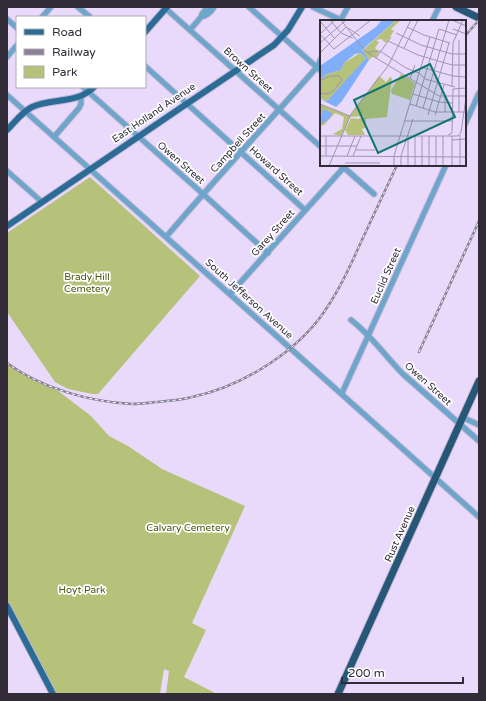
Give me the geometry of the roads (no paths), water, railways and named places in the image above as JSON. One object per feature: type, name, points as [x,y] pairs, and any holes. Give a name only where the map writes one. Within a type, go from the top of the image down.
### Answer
[{"type":"highway","points":[[456,7],[479,18]]},
{"type":"highway","name":"Rust Avenue","points":[[338,694],[479,381]]},
{"type":"main road","name":"East Holland Avenue","points":[[7,226],[274,45],[288,30],[302,7]]},
{"type":"main road","points":[[146,31],[166,8]]},
{"type":"main road","points":[[7,130],[25,111],[40,104],[81,96],[89,93],[93,88]]},
{"type":"main road","points":[[7,606],[53,694]]},
{"type":"street","points":[[43,16],[52,7]]},
{"type":"street","points":[[78,7],[89,16]]},
{"type":"street","points":[[190,30],[208,7]]},
{"type":"street","points":[[201,17],[205,16],[214,7]]},
{"type":"street","points":[[249,7],[319,69]]},
{"type":"street","points":[[313,7],[339,20]]},
{"type":"street","points":[[342,20],[348,7]]},
{"type":"street","points":[[432,20],[439,7]]},
{"type":"street","name":"Brown Street","points":[[166,8],[320,146]]},
{"type":"street","points":[[7,19],[16,27]]},
{"type":"street","points":[[7,57],[16,46]]},
{"type":"street","name":"Howard Street","points":[[146,67],[305,210]]},
{"type":"street","name":"Campbell Street","points":[[166,237],[241,152],[319,69]]},
{"type":"street","name":"Owen Street","points":[[83,88],[268,253]]},
{"type":"street","points":[[466,122],[479,93]]},
{"type":"street","name":"South Jefferson Avenue","points":[[7,95],[479,517]]},
{"type":"street","points":[[54,137],[81,104],[81,96]]},
{"type":"street","points":[[344,166],[374,194]]},
{"type":"street","name":"Garey Street","points":[[230,294],[344,166]]},
{"type":"street","name":"Euclid Street","points":[[342,394],[446,166]]},
{"type":"street","points":[[7,171],[42,202]]},
{"type":"street","name":"Owen Street","points":[[351,320],[396,366],[461,420],[479,441]]},
{"type":"street","points":[[461,420],[479,425]]},
{"type":"railway","points":[[466,35],[479,20]]},
{"type":"railway","points":[[7,363],[35,380],[66,392],[83,397],[116,403],[132,404],[188,398],[210,392],[245,378],[278,358],[307,333],[319,319],[347,272],[397,166]]},
{"type":"railway","points":[[419,352],[479,221]]},
{"type":"park label","name":"Brady Hill Cemetery","points":[[87,282]]},
{"type":"park label","name":"Calvary Cemetery","points":[[188,528]]},
{"type":"park label","name":"Hoyt Park","points":[[82,590]]}]
